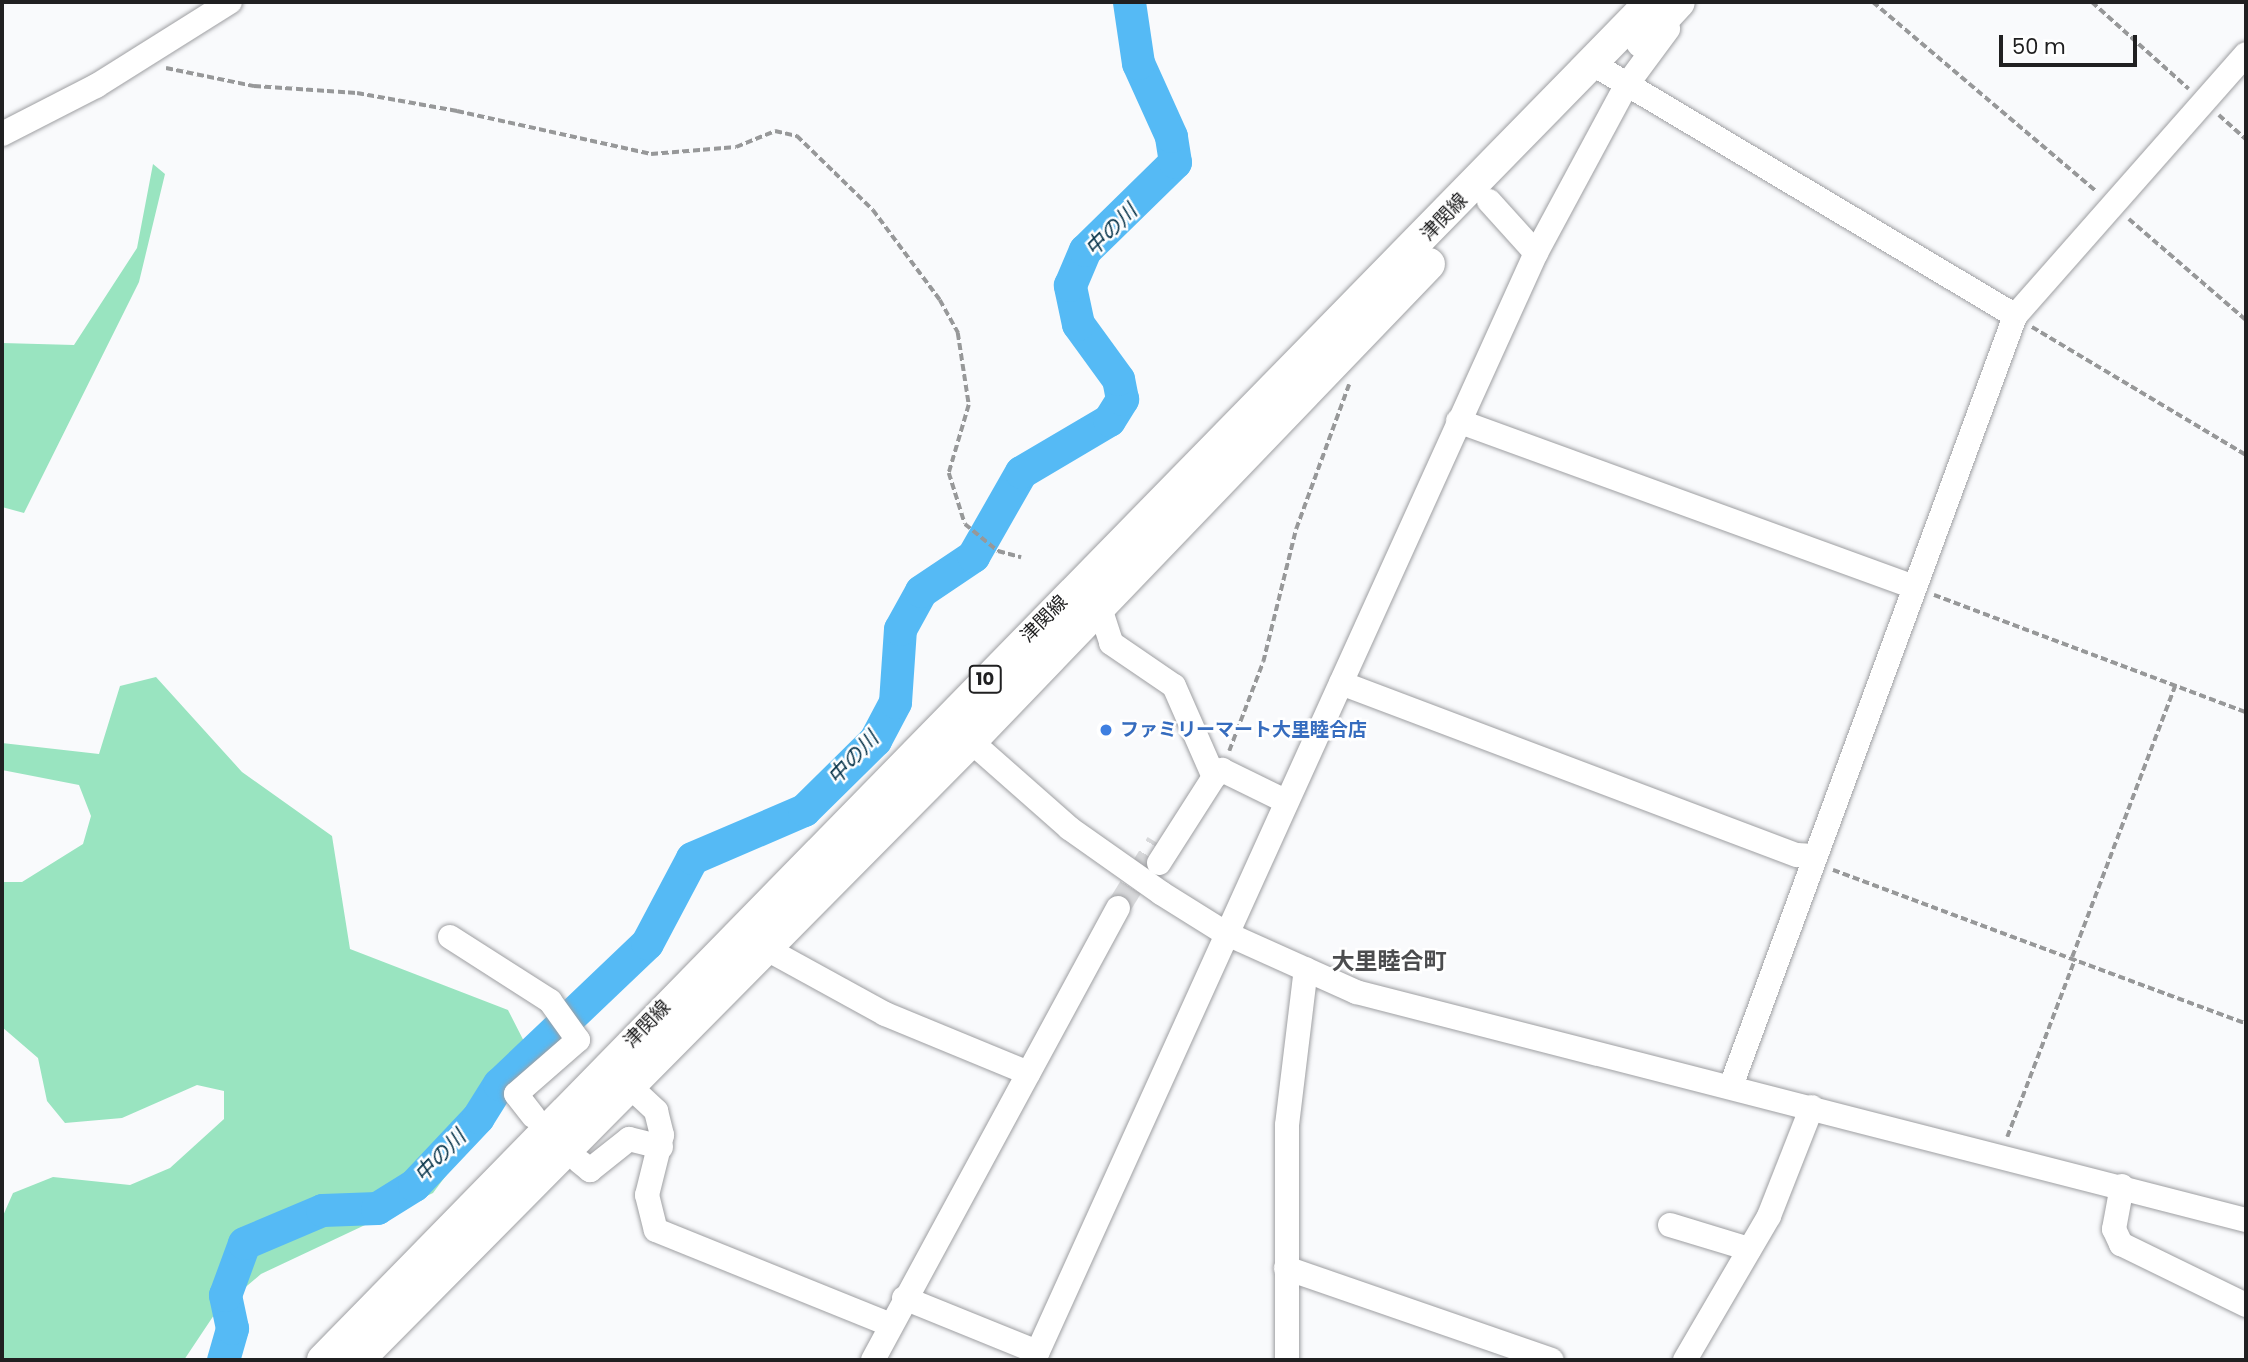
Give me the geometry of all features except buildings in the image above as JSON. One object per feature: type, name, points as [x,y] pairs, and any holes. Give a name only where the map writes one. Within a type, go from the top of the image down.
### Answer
[{"type":"main road","name":"津関線","points":[[323,1360],[948,719],[1610,76],[1651,2]]},
{"type":"main road","name":"津関線","points":[[358,1360],[969,744],[1099,605],[1679,2]]},
{"type":"street","points":[[2,134],[137,62],[230,2]]},
{"type":"street","points":[[904,1298],[1035,1356],[1536,253],[1610,76],[1689,2]]},
{"type":"street","points":[[1731,1086],[2015,316],[2246,54]]},
{"type":"street","points":[[1610,76],[2015,316]]},
{"type":"street","points":[[1489,201],[1536,253]]},
{"type":"street","points":[[1458,421],[1914,587]]},
{"type":"street","points":[[1099,605],[1111,643],[1174,686],[1215,772],[1287,802]]},
{"type":"street","points":[[1340,683],[1813,859]]},
{"type":"street","points":[[948,719],[969,744],[1069,828],[1225,933],[1356,992],[2002,1155],[2246,1220]]},
{"type":"street","points":[[1158,853],[1215,772]]},
{"type":"street","points":[[873,1360],[904,1298],[1028,1073],[1115,901]]},
{"type":"street","points":[[450,937],[559,1010],[578,1040],[516,1094],[533,1116]]},
{"type":"street","points":[[776,954],[885,1014],[1028,1073]]},
{"type":"street","points":[[1287,1360],[1290,1081],[1306,969]]},
{"type":"street","points":[[638,1094],[661,1122],[660,1147],[647,1195],[656,1230],[891,1325]]},
{"type":"street","points":[[1685,1360],[1749,1250],[1812,1107]]},
{"type":"street","points":[[580,1163],[590,1170],[629,1139],[660,1147]]},
{"type":"street","points":[[2122,1186],[2114,1230],[2121,1244],[2246,1305]]},
{"type":"street","points":[[1670,1225],[1749,1250]]},
{"type":"street","points":[[1286,1268],[1552,1360]]},
{"type":"path","points":[[1873,2],[2246,320]]},
{"type":"path","points":[[2092,2],[2246,139]]},
{"type":"path","points":[[137,62],[254,86],[357,93],[457,111],[651,155],[736,147],[775,131],[797,136],[873,210],[958,333],[970,405],[949,472],[965,524],[998,551],[1021,557]]},
{"type":"path","points":[[2015,316],[2246,455]]},
{"type":"path","points":[[1215,772],[1263,662],[1296,529],[1350,380]]},
{"type":"path","points":[[1914,587],[2246,712]]},
{"type":"path","points":[[2002,1155],[2175,686]]},
{"type":"path","points":[[1813,859],[2246,1024]]},
{"type":"green space","points":[[153,164],[165,174],[139,282],[24,513],[2,507],[2,343],[74,345],[137,248]]},
{"type":"green space","points":[[156,677],[242,772],[332,836],[350,949],[508,1010],[533,1059],[433,1193],[261,1274],[216,1312],[184,1360],[2,1360],[2,1218],[13,1193],[53,1177],[130,1185],[170,1168],[224,1119],[224,1091],[197,1085],[122,1118],[65,1123],[47,1101],[38,1058],[2,1027],[2,882],[22,882],[83,844],[91,816],[79,785],[2,770],[2,743],[99,754],[120,686]]},
{"type":"waterway","name":"中の川","points":[[223,1360],[232,1328],[225,1295],[244,1243],[322,1210],[377,1208],[414,1185],[478,1117],[499,1084],[647,943],[692,858],[804,810],[875,740],[895,702],[900,629],[921,591],[973,556],[1021,472],[1109,420],[1122,399],[1118,379],[1078,324],[1070,285],[1085,250],[1175,162],[1171,136],[1138,63],[1129,2]]},
{"type":"tunnel","points":[[1118,908],[1158,843]]},
{"type":"place","name":"ファミリーマート大里睦合店","points":[[1106,730]]},
{"type":"district","name":"大里睦合町","points":[[1389,961]]}]
